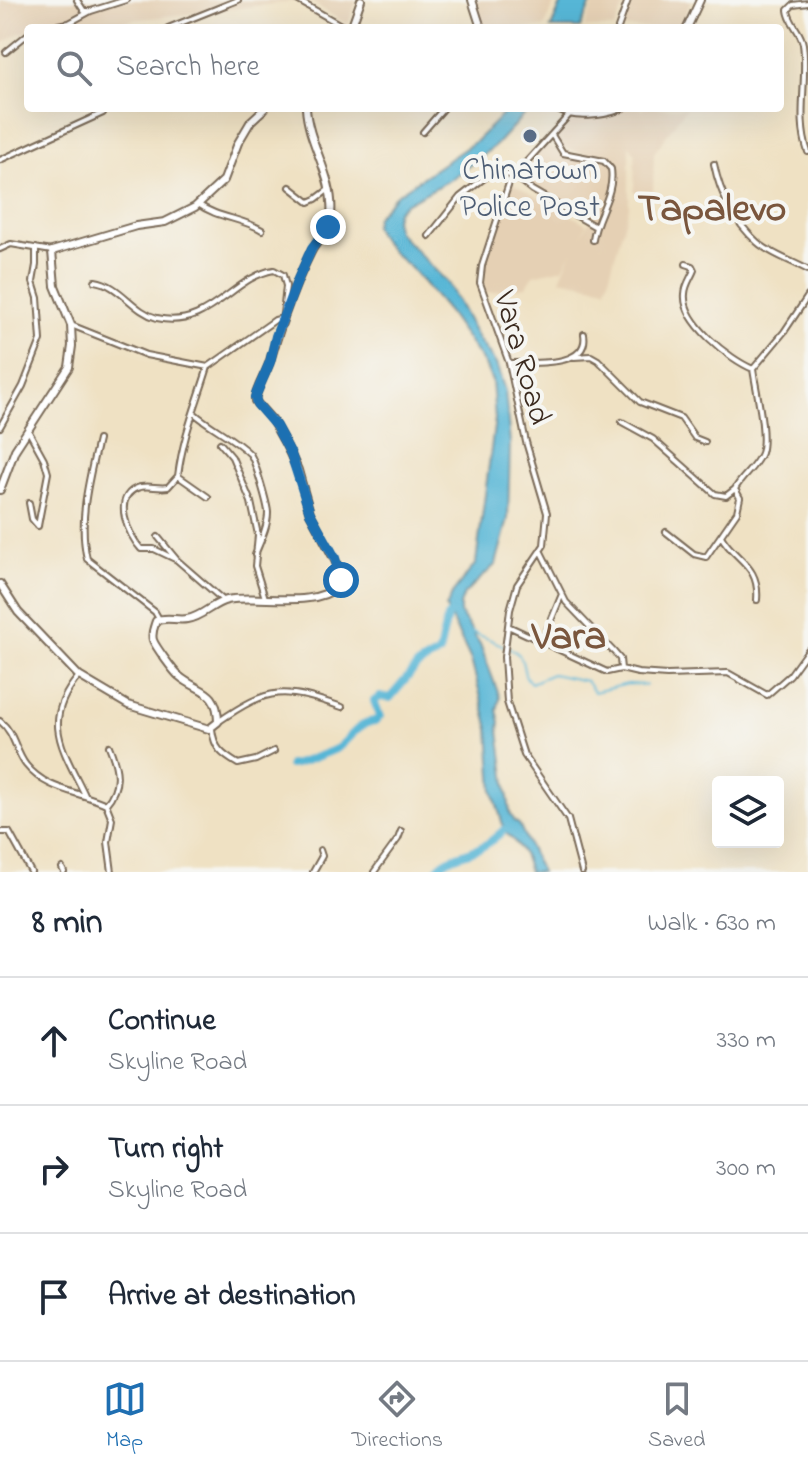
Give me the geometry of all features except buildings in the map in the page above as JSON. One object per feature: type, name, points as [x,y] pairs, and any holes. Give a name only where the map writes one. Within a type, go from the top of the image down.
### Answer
[{"type":"street","points":[[77,0],[84,11],[91,11]]},
{"type":"street","points":[[63,24],[126,0]]},
{"type":"street","points":[[178,24],[238,0]]},
{"type":"street","points":[[297,0],[342,24]]},
{"type":"street","points":[[351,24],[361,0]]},
{"type":"street","points":[[472,0],[480,24]]},
{"type":"street","points":[[619,24],[628,0]]},
{"type":"street","points":[[689,24],[701,2]]},
{"type":"street","points":[[808,3],[793,5],[788,10],[788,16],[802,42],[802,136],[808,152]]},
{"type":"street","points":[[6,52],[24,37]]},
{"type":"street","points":[[0,160],[103,112]]},
{"type":"street","points":[[0,249],[11,244],[52,251],[178,217],[198,204],[224,180],[238,143],[251,121],[261,112]]},
{"type":"street","points":[[159,619],[190,619],[224,601],[321,595],[334,590],[341,580],[335,558],[310,513],[291,454],[276,426],[255,401],[283,316],[312,248],[330,223],[328,190],[307,112]]},
{"type":"street","points":[[423,132],[439,112]]},
{"type":"street","points":[[573,112],[606,112]]},
{"type":"street","name":"Vara Road","points":[[573,112],[513,175],[482,266],[480,283],[509,363],[526,442],[547,513],[547,533],[541,552],[517,585],[508,626],[505,646],[507,702],[524,755],[568,819],[582,872]]},
{"type":"street","points":[[552,135],[563,153],[604,161],[611,169],[610,192],[594,226],[593,240]]},
{"type":"street","points":[[714,164],[718,185],[729,208],[758,243],[808,270]]},
{"type":"street","points":[[429,236],[460,197],[487,176],[513,175],[532,190],[594,226]]},
{"type":"street","points":[[290,187],[309,202],[328,190]]},
{"type":"street","points":[[198,204],[208,211],[247,221],[262,230]]},
{"type":"street","points":[[0,427],[23,386],[41,340],[38,298],[33,282],[36,248]]},
{"type":"street","points":[[0,490],[15,450],[69,367],[71,325],[55,286],[52,251]]},
{"type":"street","points":[[686,264],[694,270],[684,296],[691,319],[732,359],[753,369]]},
{"type":"street","points":[[95,281],[112,286],[145,313],[159,318],[182,319],[216,305],[256,276],[274,270],[283,275],[286,286],[283,316]]},
{"type":"street","points":[[622,422],[653,439],[715,494],[726,496],[755,463],[763,443],[753,369],[784,332],[808,296]]},
{"type":"street","points":[[177,560],[154,549],[141,549],[131,538],[124,519],[126,499],[133,489],[168,487],[178,476],[188,423],[208,367],[283,316]]},
{"type":"street","points":[[71,325],[146,355],[208,367]]},
{"type":"street","points":[[574,357],[583,347],[584,334]]},
{"type":"street","points":[[509,363],[591,356],[640,402],[681,418],[695,438],[705,442]]},
{"type":"street","points":[[194,413],[250,454],[258,467],[268,510],[265,531],[255,555]]},
{"type":"street","points":[[28,429],[48,473],[38,526],[32,519],[29,503]]},
{"type":"street","points":[[98,440],[86,493],[84,545],[87,559],[155,612],[159,619]]},
{"type":"street","points":[[220,443],[232,457],[251,502],[258,535],[255,566],[265,600]]},
{"type":"street","points":[[178,476],[208,497]]},
{"type":"street","points":[[666,532],[689,550],[706,557],[740,503],[735,489]]},
{"type":"street","points":[[721,536],[743,558],[757,580],[757,600]]},
{"type":"street","points":[[158,537],[177,560],[224,601]]},
{"type":"street","points":[[541,552],[562,594],[581,620],[614,652],[621,669]]},
{"type":"street","points":[[0,584],[18,612],[51,643],[79,676],[128,705],[173,721],[212,729]]},
{"type":"street","points":[[542,641],[562,594]]},
{"type":"street","points":[[159,619],[152,635],[157,646],[180,677],[212,697],[218,722]]},
{"type":"street","points":[[508,626],[607,672],[621,669],[667,675],[728,673],[767,695],[790,675],[808,650]]},
{"type":"street","points":[[79,676],[61,700],[57,727],[61,744],[85,795]]},
{"type":"street","points":[[274,751],[238,764],[225,757],[214,745],[212,729],[253,699],[285,692],[303,694],[342,707]]},
{"type":"street","points":[[0,721],[9,728],[24,763],[38,777],[71,795],[85,795],[106,804],[112,819],[108,842],[112,872]]},
{"type":"street","points":[[106,804],[113,796],[118,775],[109,746]]},
{"type":"street","points":[[374,872],[401,831]]},
{"type":"street","points":[[0,832],[9,832],[31,872]]},
{"type":"street","points":[[313,872],[322,856],[320,850]]},
{"type":"shaded area","points":[[0,0],[308,0],[98,24],[24,24],[24,32],[0,45]]},
{"type":"shaded area","points":[[308,0],[357,0],[346,24]]},
{"type":"shaded area","points":[[475,0],[556,0],[546,24],[482,24]]},
{"type":"shaded area","points":[[595,0],[627,0],[616,24],[586,24]]},
{"type":"shaded area","points":[[635,0],[691,0],[682,24],[624,24]]},
{"type":"shaded area","points":[[591,112],[683,112],[654,153],[653,196],[634,192],[635,153],[629,145],[629,207],[606,288],[560,279],[572,251],[563,268],[534,275],[526,287],[485,293],[484,266],[512,183],[587,224],[581,236],[591,219],[540,195],[515,173],[543,145],[603,164],[608,172],[600,158],[552,145],[551,134],[569,115]]},
{"type":"water","points":[[563,0],[593,0],[582,24],[553,24]]},
{"type":"water","points":[[505,112],[526,112],[496,145],[450,180],[403,205],[395,219],[397,231],[448,283],[478,339],[496,364],[505,391],[510,443],[508,519],[496,564],[464,594],[460,613],[480,644],[500,698],[497,710],[510,813],[519,824],[541,872],[529,872],[520,849],[505,832],[493,791],[485,713],[471,660],[446,608],[452,594],[476,563],[495,419],[492,381],[485,365],[448,312],[412,269],[392,252],[374,226],[376,217],[395,196],[476,141]]},
{"type":"waterway","points":[[290,765],[336,749],[360,727],[375,721],[380,716],[374,701],[380,697],[390,698],[417,666],[439,653],[447,617],[453,611]]},
{"type":"waterway","points":[[472,632],[516,652],[531,683],[552,674],[586,681],[594,692],[628,684],[646,685]]},
{"type":"waterway","points":[[435,872],[445,862],[485,845],[505,829]]},
{"type":"place","name":"Chinatown Police Post","points":[[530,136]]},
{"type":"district","name":"Tapalevo","points":[[712,206]]},
{"type":"district","name":"Vara","points":[[569,634]]},
{"type":"route","points":[[328,227],[312,248],[298,279],[255,401],[276,426],[291,454],[310,513],[335,558],[341,580]]}]
